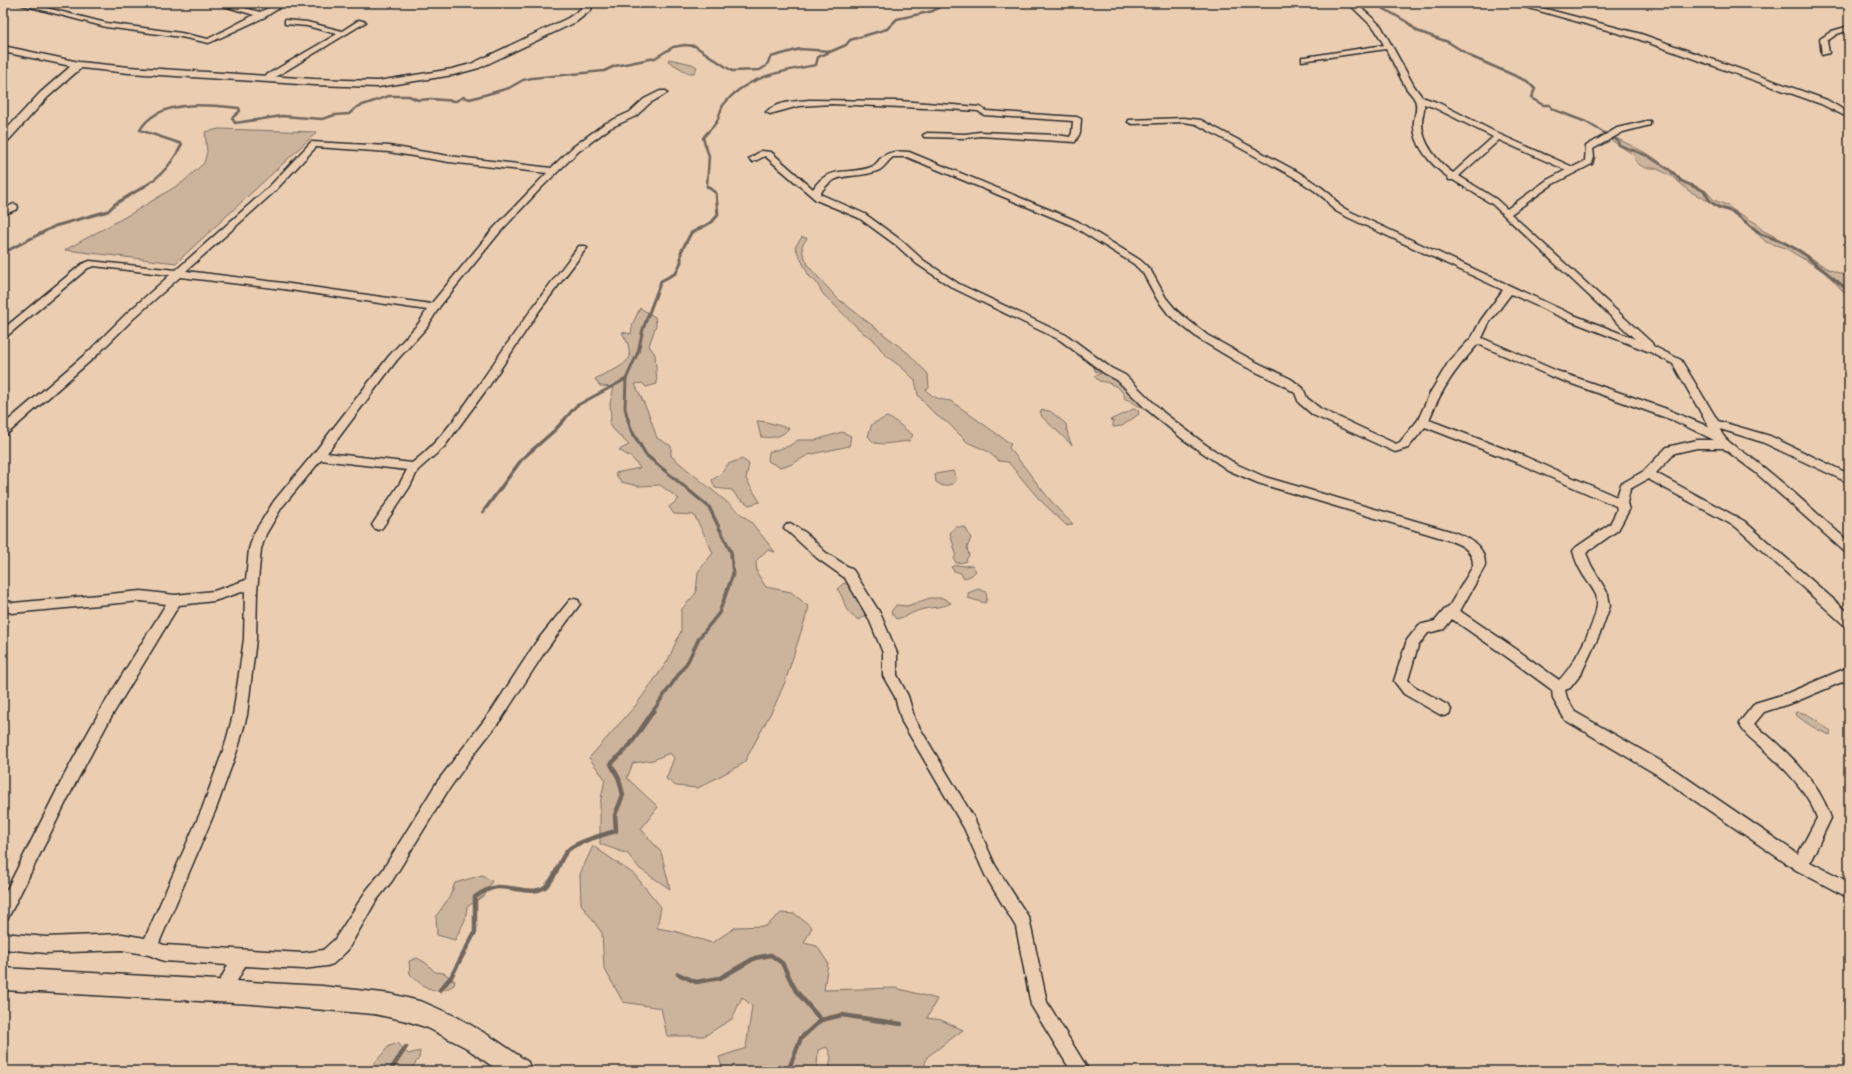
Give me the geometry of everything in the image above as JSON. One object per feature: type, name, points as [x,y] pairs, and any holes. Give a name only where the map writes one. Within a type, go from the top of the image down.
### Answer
[{"type":"street","points":[[19,3],[106,25],[181,35],[209,41],[283,3]]},
{"type":"street","points":[[218,3],[262,15]]},
{"type":"street","points":[[3,49],[79,65],[198,76],[378,84],[453,72],[485,62],[572,20],[586,10],[587,3]]},
{"type":"street","points":[[1352,3],[1378,28],[1410,87],[1419,99],[1421,104],[1418,122],[1422,140],[1427,151],[1438,165],[1452,178],[1494,201],[1562,268],[1584,286],[1654,350]]},
{"type":"street","points":[[1515,3],[1602,25],[1725,65],[1753,78],[1824,102],[1849,116]]},
{"type":"street","points":[[288,22],[307,24],[342,33]]},
{"type":"street","points":[[266,79],[362,22]]},
{"type":"street","points":[[1826,53],[1823,41],[1831,34],[1849,28]]},
{"type":"street","points":[[1305,58],[1387,47]]},
{"type":"street","points":[[3,140],[39,100],[79,65]]},
{"type":"street","points":[[150,946],[209,809],[240,715],[250,639],[255,549],[260,533],[278,504],[318,456],[393,358],[423,325],[434,308],[497,230],[576,149],[607,126],[634,114],[647,101],[663,93]]},
{"type":"street","points":[[1419,99],[1436,105],[1498,137],[1572,170]]},
{"type":"street","points":[[770,112],[776,108],[799,104],[921,103],[980,109],[984,113],[1077,120],[1076,133],[1072,140],[1057,137],[980,134],[965,136],[927,135]]},
{"type":"street","points":[[1132,122],[1184,120],[1198,122],[1295,174],[1318,189],[1328,197],[1337,208],[1346,213],[1571,318],[1654,350],[1677,362],[1725,444],[1759,469],[1849,549]]},
{"type":"street","points":[[1506,214],[1550,182],[1589,162],[1589,148],[1616,132],[1647,122]]},
{"type":"street","points":[[1452,178],[1498,137]]},
{"type":"street","points":[[3,431],[93,353],[130,316],[180,273],[271,190],[314,144],[389,149],[449,159],[554,171]]},
{"type":"street","points":[[753,159],[764,153],[768,154],[819,198],[862,216],[899,243],[920,262],[956,286],[1064,338],[1093,358],[1105,369],[1123,378],[1160,415],[1193,441],[1232,467],[1260,479],[1433,531],[1462,541],[1471,546],[1477,552],[1479,562],[1477,573],[1457,600],[1452,612],[1439,625],[1424,629],[1412,644],[1401,681],[1409,690],[1444,710]]},
{"type":"street","points":[[816,194],[820,185],[836,174],[869,171],[876,169],[887,157],[892,154],[909,155],[1043,209],[1074,223],[1136,262],[1147,271],[1162,299],[1173,313],[1188,326],[1219,347],[1287,382],[1299,391],[1303,400],[1317,412],[1395,448],[1404,445],[1423,422],[1435,393],[1456,361],[1476,339],[1485,322],[1509,289]]},
{"type":"street","points":[[3,212],[14,207]]},
{"type":"street","points":[[378,525],[405,485],[414,467],[426,458],[440,444],[536,309],[582,248]]},
{"type":"street","points":[[3,334],[85,266],[93,263],[180,273],[434,308]]},
{"type":"street","points":[[1476,339],[1564,378],[1652,408],[1699,426],[1715,429],[1738,429],[1793,451],[1849,479]]},
{"type":"street","points":[[1423,422],[1447,433],[1521,460],[1604,497],[1621,503]]},
{"type":"street","points":[[1558,687],[1565,684],[1576,670],[1595,631],[1604,606],[1602,594],[1585,567],[1579,551],[1614,527],[1624,510],[1621,503],[1625,487],[1648,474],[1671,450],[1698,444],[1725,444]]},
{"type":"street","points":[[318,456],[414,467]]},
{"type":"street","points":[[1648,474],[1740,524],[1849,621]]},
{"type":"street","points":[[790,528],[802,536],[821,555],[849,574],[875,616],[890,654],[890,676],[901,696],[909,722],[969,823],[990,870],[1023,924],[1039,1005],[1081,1071]]},
{"type":"street","points":[[3,604],[12,608],[141,596],[175,600],[214,596],[252,583]]},
{"type":"street","points":[[3,913],[105,715],[175,600]]},
{"type":"street","points":[[3,941],[52,946],[111,941],[150,946],[164,953],[206,954],[240,958],[303,961],[327,958],[341,945],[371,896],[387,876],[442,787],[466,753],[497,714],[541,646],[574,604]]},
{"type":"street","points":[[1452,612],[1457,617],[1466,621],[1528,664],[1558,687],[1560,699],[1570,716],[1661,769],[1801,865],[1849,890]]},
{"type":"street","points":[[1801,865],[1824,818],[1823,811],[1816,798],[1779,754],[1749,728],[1746,723],[1760,707],[1790,698],[1849,673]]},
{"type":"street","points":[[223,990],[240,958]]},
{"type":"street","points":[[3,979],[328,997],[385,1005],[423,1014],[479,1042],[519,1071]]},
{"type":"shaded area","points":[[669,59],[692,64],[697,67],[694,73],[688,73],[668,61]]},
{"type":"shaded area","points":[[219,129],[317,132],[176,263],[65,250],[134,212],[183,182],[204,163],[207,152],[205,132]]},
{"type":"shaded area","points":[[1614,137],[1650,155],[1675,173],[1683,181],[1706,191],[1714,200],[1729,206],[1733,210],[1756,223],[1762,230],[1800,250],[1826,268],[1849,277],[1849,293],[1845,293],[1827,274],[1814,265],[1785,248],[1766,242],[1741,218],[1689,191],[1672,176],[1655,168],[1645,168],[1640,165],[1636,162],[1634,155],[1611,140]]},
{"type":"shaded area","points":[[802,237],[807,238],[802,246],[803,253],[809,267],[837,298],[908,353],[928,374],[929,388],[926,390],[931,395],[951,401],[1011,444],[1009,448],[1056,507],[1073,524],[1067,526],[1038,498],[1008,462],[999,461],[987,451],[967,442],[948,423],[937,416],[926,405],[918,395],[915,380],[900,366],[886,356],[872,338],[863,333],[823,294],[816,282],[809,276],[795,247]]},
{"type":"shaded area","points":[[640,308],[655,317],[656,325],[649,346],[655,354],[657,384],[646,387],[642,383],[635,384],[649,414],[657,438],[671,446],[671,456],[751,522],[775,552],[767,550],[756,561],[757,573],[766,587],[791,592],[809,607],[785,682],[775,705],[744,763],[698,788],[676,786],[666,779],[674,758],[670,753],[653,760],[633,763],[627,778],[658,807],[641,829],[661,852],[670,889],[640,869],[628,854],[600,844],[600,804],[605,779],[589,758],[636,705],[667,662],[681,631],[681,610],[696,593],[698,572],[713,553],[694,515],[674,514],[669,507],[679,499],[660,485],[638,486],[621,482],[615,473],[640,468],[632,458],[619,450],[629,445],[609,425],[611,418],[610,403],[614,387],[600,386],[595,379],[618,368],[630,357],[628,344],[622,332],[631,334],[633,323]]},
{"type":"shaded area","points":[[1094,367],[1115,377],[1144,406],[1139,406],[1125,399],[1119,388],[1099,381],[1094,376],[1101,373],[1095,371]]},
{"type":"shaded area","points":[[1133,409],[1138,410],[1139,414],[1122,426],[1113,427],[1113,421],[1110,420]]},
{"type":"shaded area","points":[[1040,411],[1050,411],[1066,424],[1068,436],[1072,445],[1042,417]]},
{"type":"shaded area","points":[[887,417],[897,422],[913,435],[909,441],[884,444],[874,443],[868,436],[872,424]]},
{"type":"shaded area","points":[[757,421],[789,428],[780,436],[761,437]]},
{"type":"shaded area","points":[[842,432],[851,436],[849,446],[808,455],[790,465],[779,467],[768,461],[769,452],[789,446],[798,440],[816,440]]},
{"type":"shaded area","points":[[742,459],[749,464],[746,479],[760,502],[749,505],[737,497],[732,490],[715,488],[712,480],[721,474],[728,464]]},
{"type":"shaded area","points":[[953,471],[957,479],[953,484],[943,486],[936,482],[935,474]]},
{"type":"shaded area","points":[[955,527],[965,527],[971,538],[967,548],[969,555],[965,562],[956,563],[954,559],[956,554],[950,533]]},
{"type":"shaded area","points":[[957,565],[972,565],[976,571],[971,576],[963,578],[961,573],[954,571],[951,567]]},
{"type":"shaded area","points":[[844,583],[852,586],[864,609],[865,616],[859,620],[849,613],[837,589]]},
{"type":"shaded area","points":[[978,589],[986,592],[987,599],[985,603],[968,598],[968,593]]},
{"type":"shaded area","points":[[930,598],[943,598],[951,603],[944,606],[920,610],[896,619],[891,612],[896,605],[907,606]]},
{"type":"shaded area","points":[[1796,712],[1806,714],[1815,719],[1831,731],[1830,735],[1807,723],[1795,714]]},
{"type":"shaded area","points":[[593,846],[635,875],[661,907],[657,928],[674,931],[712,943],[736,927],[766,926],[781,913],[795,914],[812,927],[804,943],[817,946],[828,963],[824,990],[896,988],[937,999],[927,1018],[941,1020],[963,1030],[927,1057],[923,1071],[830,1071],[831,1057],[827,1047],[818,1050],[817,1067],[813,1071],[723,1071],[719,1057],[746,1048],[752,1006],[742,997],[732,1019],[704,1036],[667,1036],[661,1008],[623,1002],[604,968],[602,933],[581,904],[580,874]]},
{"type":"shaded area","points":[[482,875],[492,881],[485,895],[467,907],[465,920],[455,940],[437,935],[436,916],[449,898],[455,883]]},
{"type":"shaded area","points":[[417,958],[426,963],[435,972],[444,973],[455,981],[454,985],[447,989],[436,990],[430,989],[420,983],[410,974],[409,961]]},
{"type":"shaded area","points":[[398,1043],[408,1054],[420,1051],[419,1058],[410,1071],[368,1071],[389,1046]]},
{"type":"waterway","points":[[707,186],[709,156],[703,138],[718,119],[724,104],[743,87],[766,76],[816,65],[818,57],[846,45],[850,40],[887,29],[897,19],[933,11],[946,3]]},
{"type":"waterway","points":[[1374,3],[1407,22],[1417,31],[1448,42],[1472,57],[1527,81],[1535,89],[1531,98],[1543,105],[1550,105],[1552,109],[1586,122],[1618,141],[1619,145],[1648,156],[1671,171],[1681,181],[1695,187]]},
{"type":"waterway","points":[[143,187],[161,174],[182,144],[140,130],[148,120],[171,108],[199,105],[239,108],[240,111],[232,118],[235,123],[282,116],[322,119],[335,115],[349,114],[357,107],[389,96],[409,96],[418,100],[431,99],[456,101],[463,97],[470,99],[509,88],[523,80],[604,71],[615,66],[655,58],[673,47],[685,45],[695,46],[732,71],[760,70],[766,66],[771,57],[800,49],[829,51]]},
{"type":"waterway","points":[[3,253],[55,226],[108,211],[115,204],[145,186]]},
{"type":"waterway","points":[[626,379],[638,352],[643,329],[661,281],[676,273],[681,262],[681,252],[691,233],[712,222],[718,215],[716,193],[707,186]]},
{"type":"waterway","points":[[1693,186],[1704,191],[1710,201],[1718,207],[1733,212],[1761,234],[1783,242],[1801,252],[1849,291]]},
{"type":"waterway","points":[[564,420],[576,406],[626,379]]},
{"type":"waterway","points":[[626,379],[625,408],[628,420]]},
{"type":"waterway","points":[[483,512],[522,459],[555,430],[565,419]]},
{"type":"waterway","points":[[628,419],[631,430],[646,455],[709,507],[731,552],[733,574],[719,613],[699,638],[688,661],[653,711]]},
{"type":"waterway","points":[[440,990],[451,977],[475,932],[475,897],[486,890],[497,887],[528,891],[540,890],[552,879],[568,850],[598,836],[616,831],[615,815],[623,795],[619,779],[611,764],[630,745],[654,710]]},
{"type":"waterway","points":[[678,974],[696,982],[720,978],[755,958],[771,955],[782,963],[796,991],[821,1020]]},
{"type":"waterway","points":[[821,1020],[842,1015],[901,1024]]},
{"type":"waterway","points":[[788,1071],[801,1038],[821,1020]]},
{"type":"waterway","points":[[390,1071],[406,1047]]}]
